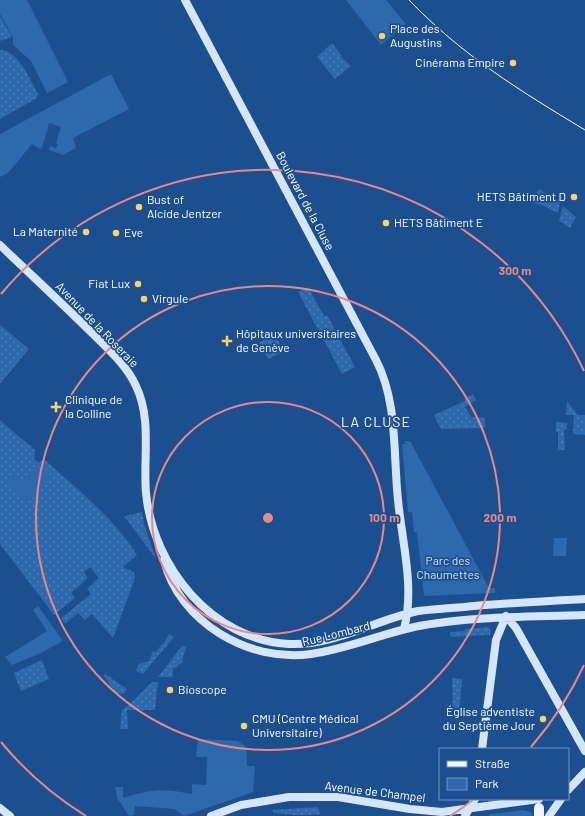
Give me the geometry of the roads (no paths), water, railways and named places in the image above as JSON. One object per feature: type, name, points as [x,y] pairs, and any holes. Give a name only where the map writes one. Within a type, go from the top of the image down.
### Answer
[{"type":"main road","name":"Boulevard de la Cluse","points":[[185,0],[379,367],[387,389],[410,599],[404,629]]},
{"type":"main road","name":"Avenue de la Roseraie","points":[[0,245],[106,347],[125,368],[137,388],[145,417],[147,506],[152,530],[163,555],[184,586]]},
{"type":"main road","name":"Avenue de la Roseraie","points":[[163,555],[167,573],[172,583]]},
{"type":"main road","name":"Rue Lombard","points":[[172,583],[190,609],[209,627],[238,644],[276,655],[313,654],[404,629],[433,624],[506,616],[585,615]]},
{"type":"main road","points":[[172,583],[184,586]]},
{"type":"main road","name":"Rue Lombard","points":[[184,586],[204,607],[229,626],[249,635],[277,643],[302,644],[322,641],[420,611],[504,603],[585,599]]},
{"type":"main road","points":[[504,603],[506,616],[516,628],[585,751]]},
{"type":"main road","points":[[482,748],[496,640],[506,616]]},
{"type":"main road","points":[[571,785],[585,772]]},
{"type":"main road","name":"Avenue de Champel","points":[[211,816],[241,805],[268,799],[310,796],[338,797],[442,814],[471,808],[539,808]]},
{"type":"main road","points":[[465,816],[475,800]]},
{"type":"main road","points":[[549,816],[560,800]]},
{"type":"main road","points":[[0,808],[10,816]]},
{"type":"tram line","points":[[409,0],[450,38],[492,71],[537,101],[585,130]]},
{"type":"place","name":"Place des Augustins","points":[[382,36]]},
{"type":"place","name":"Cinérama Empire","points":[[513,63]]},
{"type":"place","name":"HETS Bâtiment D","points":[[574,197]]},
{"type":"place","name":"Bust of Alcide Jentzer","points":[[139,207]]},
{"type":"place","name":"HETS Bâtiment E","points":[[386,223]]},
{"type":"place","name":"La Maternité","points":[[86,232]]},
{"type":"place","name":"Eve","points":[[116,233]]},
{"type":"place","name":"Fiat Lux","points":[[138,284]]},
{"type":"place","name":"Virgule","points":[[144,299]]},
{"type":"place","name":"Hôpitaux universitaires de Genève","points":[[227,341]]},
{"type":"place","name":"Clinique de la Colline","points":[[56,407]]},
{"type":"place","name":"Bioscope","points":[[170,690]]},
{"type":"place","name":"Église adventiste du Septième Jour","points":[[543,719]]},
{"type":"place","name":"CMU (Centre Médical Universitaire)","points":[[244,726]]},
{"type":"district","name":"LA CLUSE","points":[[376,422]]},
{"type":"park label","name":"Parc des Chaumettes","points":[[448,568]]}]
